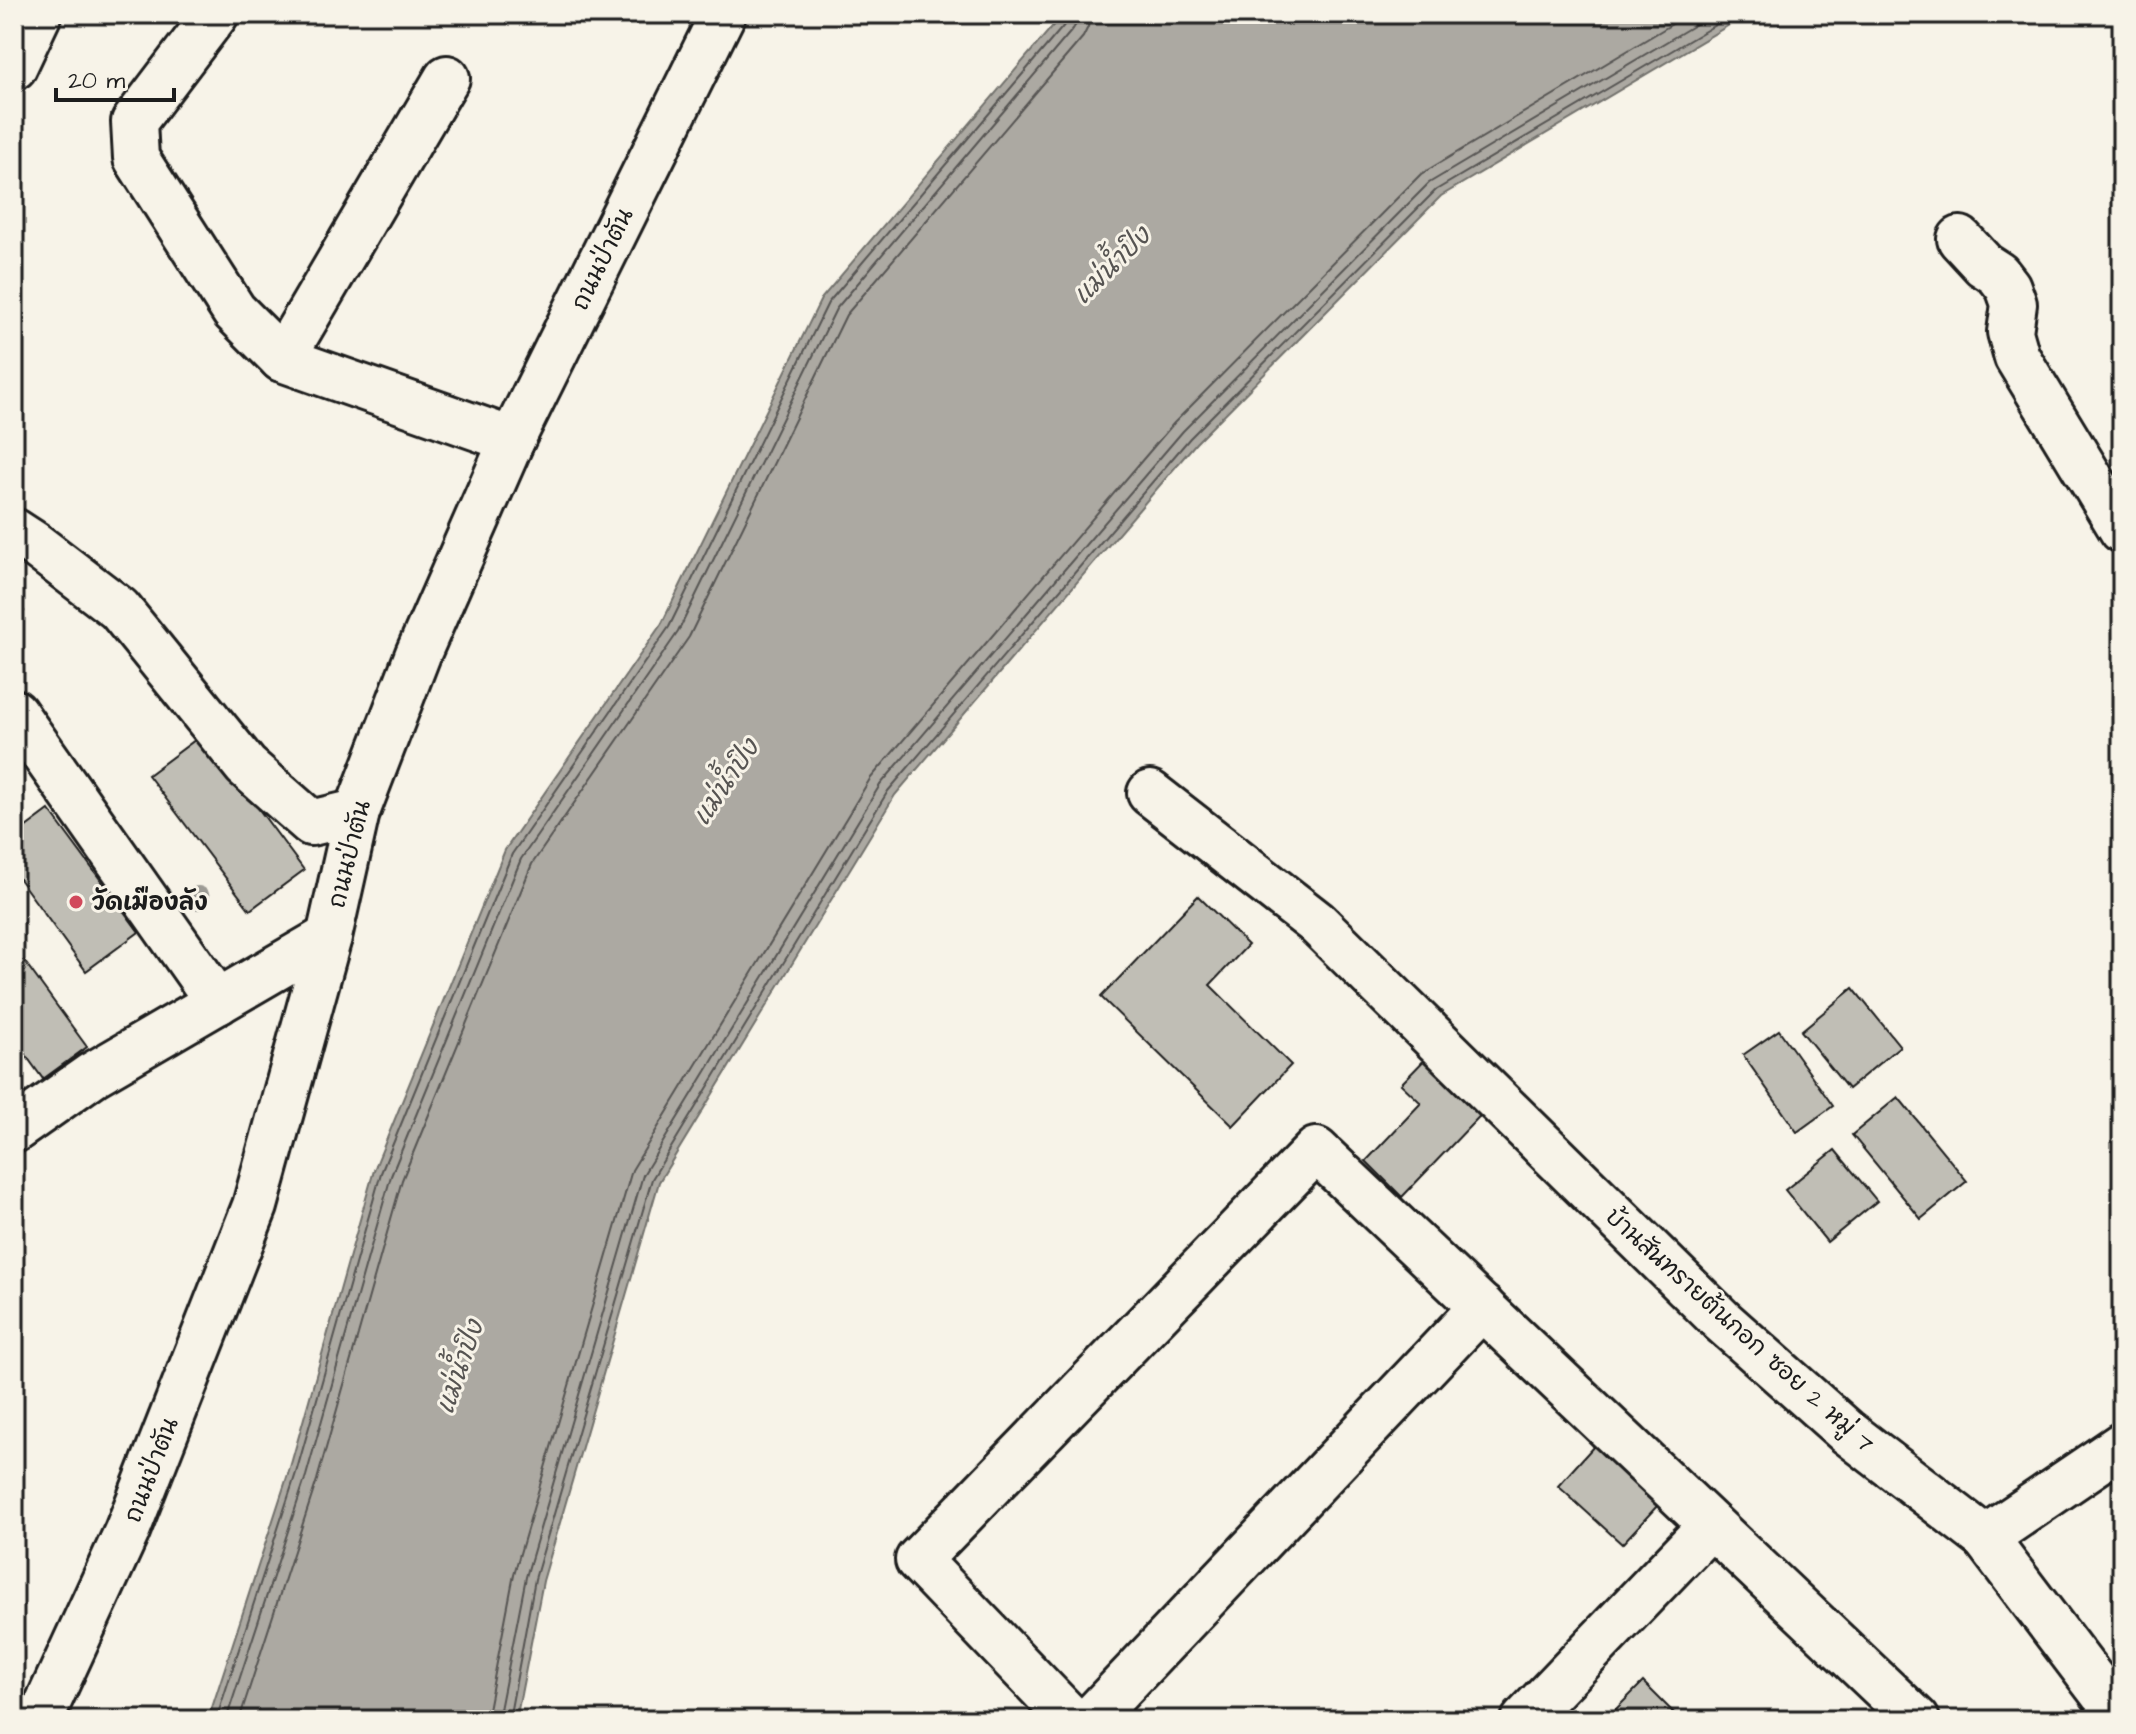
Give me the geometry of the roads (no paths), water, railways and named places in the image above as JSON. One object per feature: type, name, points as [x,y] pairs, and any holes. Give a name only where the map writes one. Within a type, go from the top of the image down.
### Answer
[{"type":"street","points":[[14,67],[39,14]]},
{"type":"street","points":[[216,14],[134,122],[136,158],[234,311],[282,359],[512,440]]},
{"type":"street","name":"ถนนป่าตัน","points":[[40,1720],[127,1531],[255,1206],[329,937],[357,812],[418,654],[512,440],[723,14]]},
{"type":"street","points":[[282,359],[447,78]]},
{"type":"street","points":[[1960,239],[2008,287],[2014,304],[2010,332],[2017,357],[2122,530]]},
{"type":"street","points":[[14,531],[119,609],[246,766],[311,823],[357,812]]},
{"type":"street","points":[[14,712],[218,1002]]},
{"type":"street","name":"บ้านสันทรายต้นกอก ซอย 2 หมู่ 7","points":[[1150,793],[1317,923],[1722,1321],[1846,1431],[1985,1538],[2122,1719]]},
{"type":"street","points":[[14,1130],[92,1075],[329,937]]},
{"type":"street","points":[[1072,1720],[918,1560],[1316,1150],[1917,1720]]},
{"type":"street","points":[[1090,1720],[1482,1307]]},
{"type":"street","points":[[1985,1538],[2122,1445]]},
{"type":"street","points":[[1524,1720],[1711,1525]]},
{"type":"water","name":"แม่น้ำปิง","points":[[1763,14],[1731,24],[1441,196],[1196,443],[895,795],[659,1182],[543,1581],[516,1720],[208,1720],[289,1471],[374,1170],[505,850],[662,623],[821,299],[1062,15]]},
{"type":"place","name":"วัดเมืองลัง","points":[[76,902]]}]
